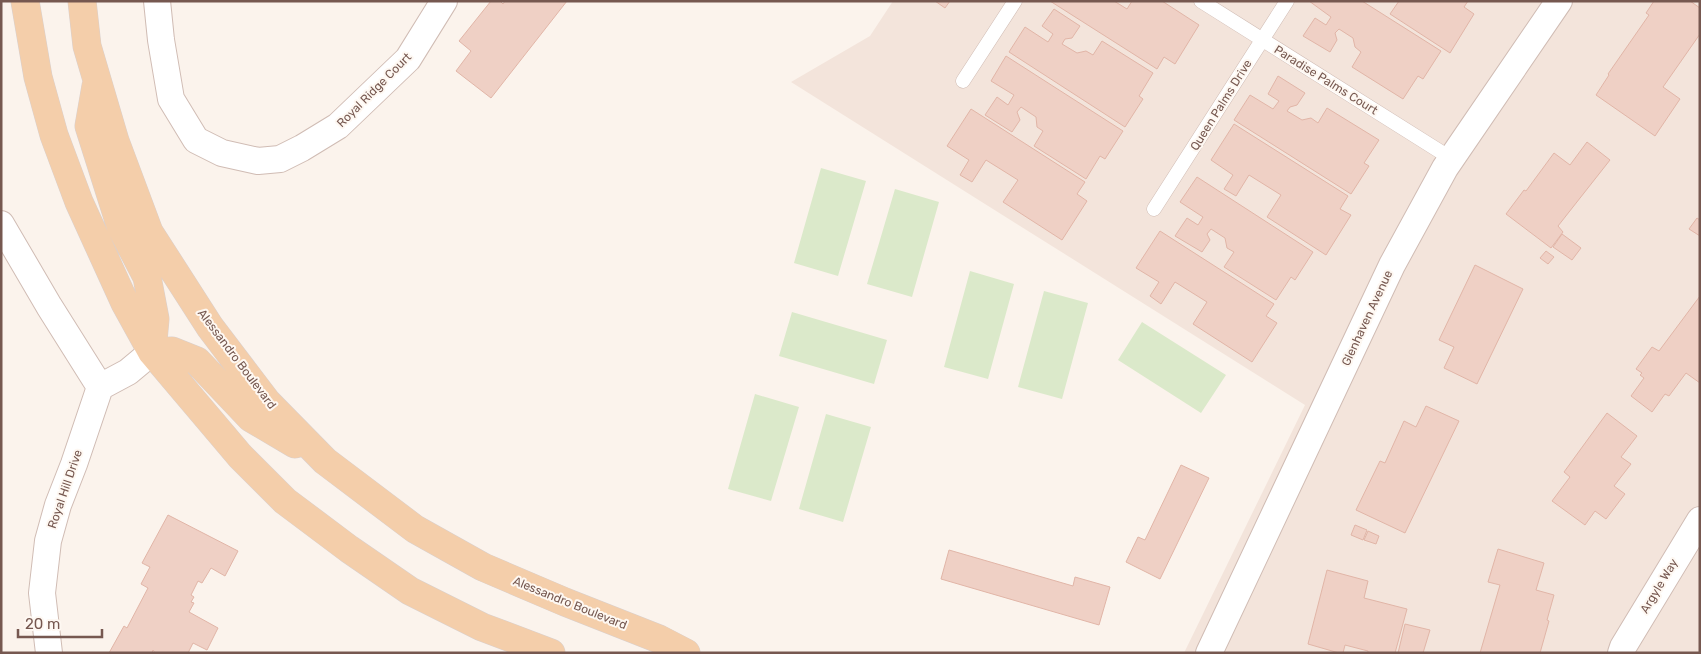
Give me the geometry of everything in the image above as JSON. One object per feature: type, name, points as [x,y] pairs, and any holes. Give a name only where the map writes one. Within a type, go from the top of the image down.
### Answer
[{"type":"main road","points":[[25,1],[38,77],[54,135],[83,210],[125,303],[152,352],[240,456],[284,501],[410,591],[482,627],[551,653]]},
{"type":"main road","name":"Alessandro Boulevard","points":[[82,1],[87,46],[97,81],[115,141],[149,232],[210,327],[268,402],[325,461],[415,529],[483,567],[659,639],[686,653]]},
{"type":"main road","points":[[97,81],[89,126],[121,227],[147,277],[155,319],[152,352]]},
{"type":"main road","points":[[152,352],[172,351],[197,361],[251,418],[325,461]]},
{"type":"street","name":"Royal Ridge Court","points":[[157,1],[161,40],[171,99],[196,140],[222,153],[258,162],[280,159],[338,126],[408,59],[444,1]]},
{"type":"street","name":"Glenhaven Avenue","points":[[1209,653],[1392,265],[1445,168],[1559,1]]},
{"type":"street","points":[[1,224],[100,387],[128,372],[152,352]]},
{"type":"street","name":"Royal Hill Drive","points":[[49,653],[42,593],[48,541],[58,505],[100,387]]},
{"type":"street","name":"Argyle Way","points":[[1621,653],[1700,520]]},
{"type":"lane","points":[[963,81],[1015,1]]},
{"type":"lane","name":"Paradise Palms Court","points":[[1201,1],[1452,159]]},
{"type":"lane","name":"Queen Palms Drive","points":[[1154,209],[1287,1]]},
{"type":"shaded area","points":[[893,1],[1700,1],[1700,653],[1184,653],[1305,405],[791,82],[870,36]]},
{"type":"green space","points":[[821,168],[866,181],[838,276],[794,263]]},
{"type":"green space","points":[[895,189],[939,202],[912,297],[867,284]]},
{"type":"green space","points":[[970,271],[1014,284],[988,379],[944,367]]},
{"type":"green space","points":[[1044,291],[1088,303],[1062,399],[1018,387]]},
{"type":"green space","points":[[792,312],[887,340],[874,384],[779,356]]},
{"type":"green space","points":[[1142,322],[1226,375],[1201,413],[1118,360]]},
{"type":"green space","points":[[755,394],[799,407],[771,501],[728,489]]},
{"type":"green space","points":[[826,414],[871,427],[843,522],[799,509]]},
{"type":"building","points":[[491,1],[500,1],[503,4],[505,1],[567,1],[491,98],[456,71],[471,51],[459,41]]},
{"type":"building","points":[[935,1],[950,1],[945,8]]},
{"type":"building","points":[[1050,1],[1114,1],[1127,9],[1132,1],[1162,1],[1199,25],[1175,64],[1164,57],[1157,69]]},
{"type":"building","points":[[1309,1],[1362,1],[1441,51],[1423,79],[1418,76],[1403,99],[1352,67],[1361,52],[1355,47],[1353,38],[1339,29],[1335,33],[1337,40],[1330,52],[1303,36],[1315,18],[1326,25],[1331,17]]},
{"type":"building","points":[[1399,1],[1468,1],[1464,7],[1474,14],[1450,53],[1390,14]]},
{"type":"building","points":[[1654,1],[1690,1],[1700,8],[1700,34],[1663,87],[1680,99],[1655,136],[1596,95],[1608,74],[1649,15],[1646,13]]},
{"type":"building","points":[[1054,9],[1080,26],[1072,38],[1065,39],[1062,44],[1077,53],[1086,51],[1093,55],[1102,41],[1153,73],[1139,96],[1143,99],[1125,127],[1009,52],[1025,27],[1048,42],[1053,34],[1042,26]]},
{"type":"building","points":[[1006,56],[1123,131],[1105,159],[1100,156],[1086,179],[1034,146],[1043,131],[1037,127],[1036,117],[1021,107],[1017,112],[1020,120],[1012,132],[985,115],[997,97],[1008,105],[1014,95],[991,81]]},
{"type":"building","points":[[1278,76],[1305,93],[1297,105],[1290,107],[1287,111],[1302,120],[1311,118],[1318,123],[1327,108],[1379,140],[1364,163],[1369,166],[1351,194],[1234,120],[1250,95],[1273,109],[1279,101],[1268,94]]},
{"type":"building","points":[[971,109],[1085,182],[1077,194],[1087,201],[1062,240],[1003,202],[1018,180],[986,160],[972,182],[960,175],[969,160],[947,146]]},
{"type":"building","points":[[1234,124],[1348,196],[1340,209],[1351,215],[1326,255],[1267,217],[1281,195],[1249,175],[1236,196],[1224,189],[1233,175],[1211,160]]},
{"type":"building","points":[[1587,142],[1610,160],[1558,226],[1563,232],[1551,248],[1506,214],[1554,153],[1570,165]]},
{"type":"building","points":[[1197,177],[1313,252],[1295,280],[1291,277],[1276,300],[1224,267],[1234,252],[1227,248],[1225,238],[1211,229],[1207,234],[1210,240],[1202,252],[1175,236],[1187,218],[1198,225],[1203,217],[1180,202]]},
{"type":"building","points":[[1697,218],[1700,220],[1700,236],[1689,229]]},
{"type":"building","points":[[1160,231],[1274,304],[1266,316],[1277,323],[1252,362],[1193,324],[1207,302],[1175,282],[1161,304],[1150,296],[1159,282],[1136,268]]},
{"type":"building","points":[[1562,234],[1581,248],[1572,260],[1553,247]]},
{"type":"building","points":[[1546,251],[1554,257],[1548,264],[1540,258]]},
{"type":"building","points":[[1475,265],[1523,289],[1477,384],[1444,368],[1454,347],[1439,340]]},
{"type":"building","points":[[1700,296],[1700,383],[1686,373],[1669,396],[1665,394],[1652,412],[1631,396],[1644,378],[1640,375],[1642,373],[1636,369],[1652,347],[1659,351]]},
{"type":"building","points":[[1426,406],[1459,421],[1405,533],[1356,510],[1380,461],[1385,463],[1404,421],[1416,427]]},
{"type":"building","points":[[1607,413],[1637,436],[1621,457],[1631,464],[1614,486],[1625,494],[1606,519],[1595,511],[1585,525],[1552,501],[1570,477],[1564,472]]},
{"type":"building","points":[[1181,465],[1209,478],[1160,579],[1126,562],[1138,537],[1145,540]]},
{"type":"building","points":[[168,515],[238,551],[225,576],[211,568],[202,583],[198,581],[191,595],[194,597],[191,602],[194,603],[189,612],[218,628],[207,650],[193,643],[188,653],[155,653],[153,650],[152,653],[109,653],[124,626],[127,628],[148,588],[141,584],[150,567],[142,563]]},
{"type":"building","points":[[1355,525],[1367,530],[1363,540],[1351,535]]},
{"type":"building","points":[[1368,531],[1379,536],[1376,544],[1364,540]]},
{"type":"building","points":[[1498,549],[1544,563],[1536,590],[1554,595],[1540,653],[1480,653],[1500,585],[1488,582]]},
{"type":"building","points":[[949,550],[1073,586],[1075,577],[1110,587],[1099,625],[941,579]]},
{"type":"building","points":[[1327,570],[1368,581],[1364,598],[1407,609],[1395,653],[1368,653],[1368,651],[1345,645],[1343,653],[1339,653],[1308,644]]},
{"type":"building","points":[[1405,624],[1430,630],[1423,653],[1398,653]]}]
